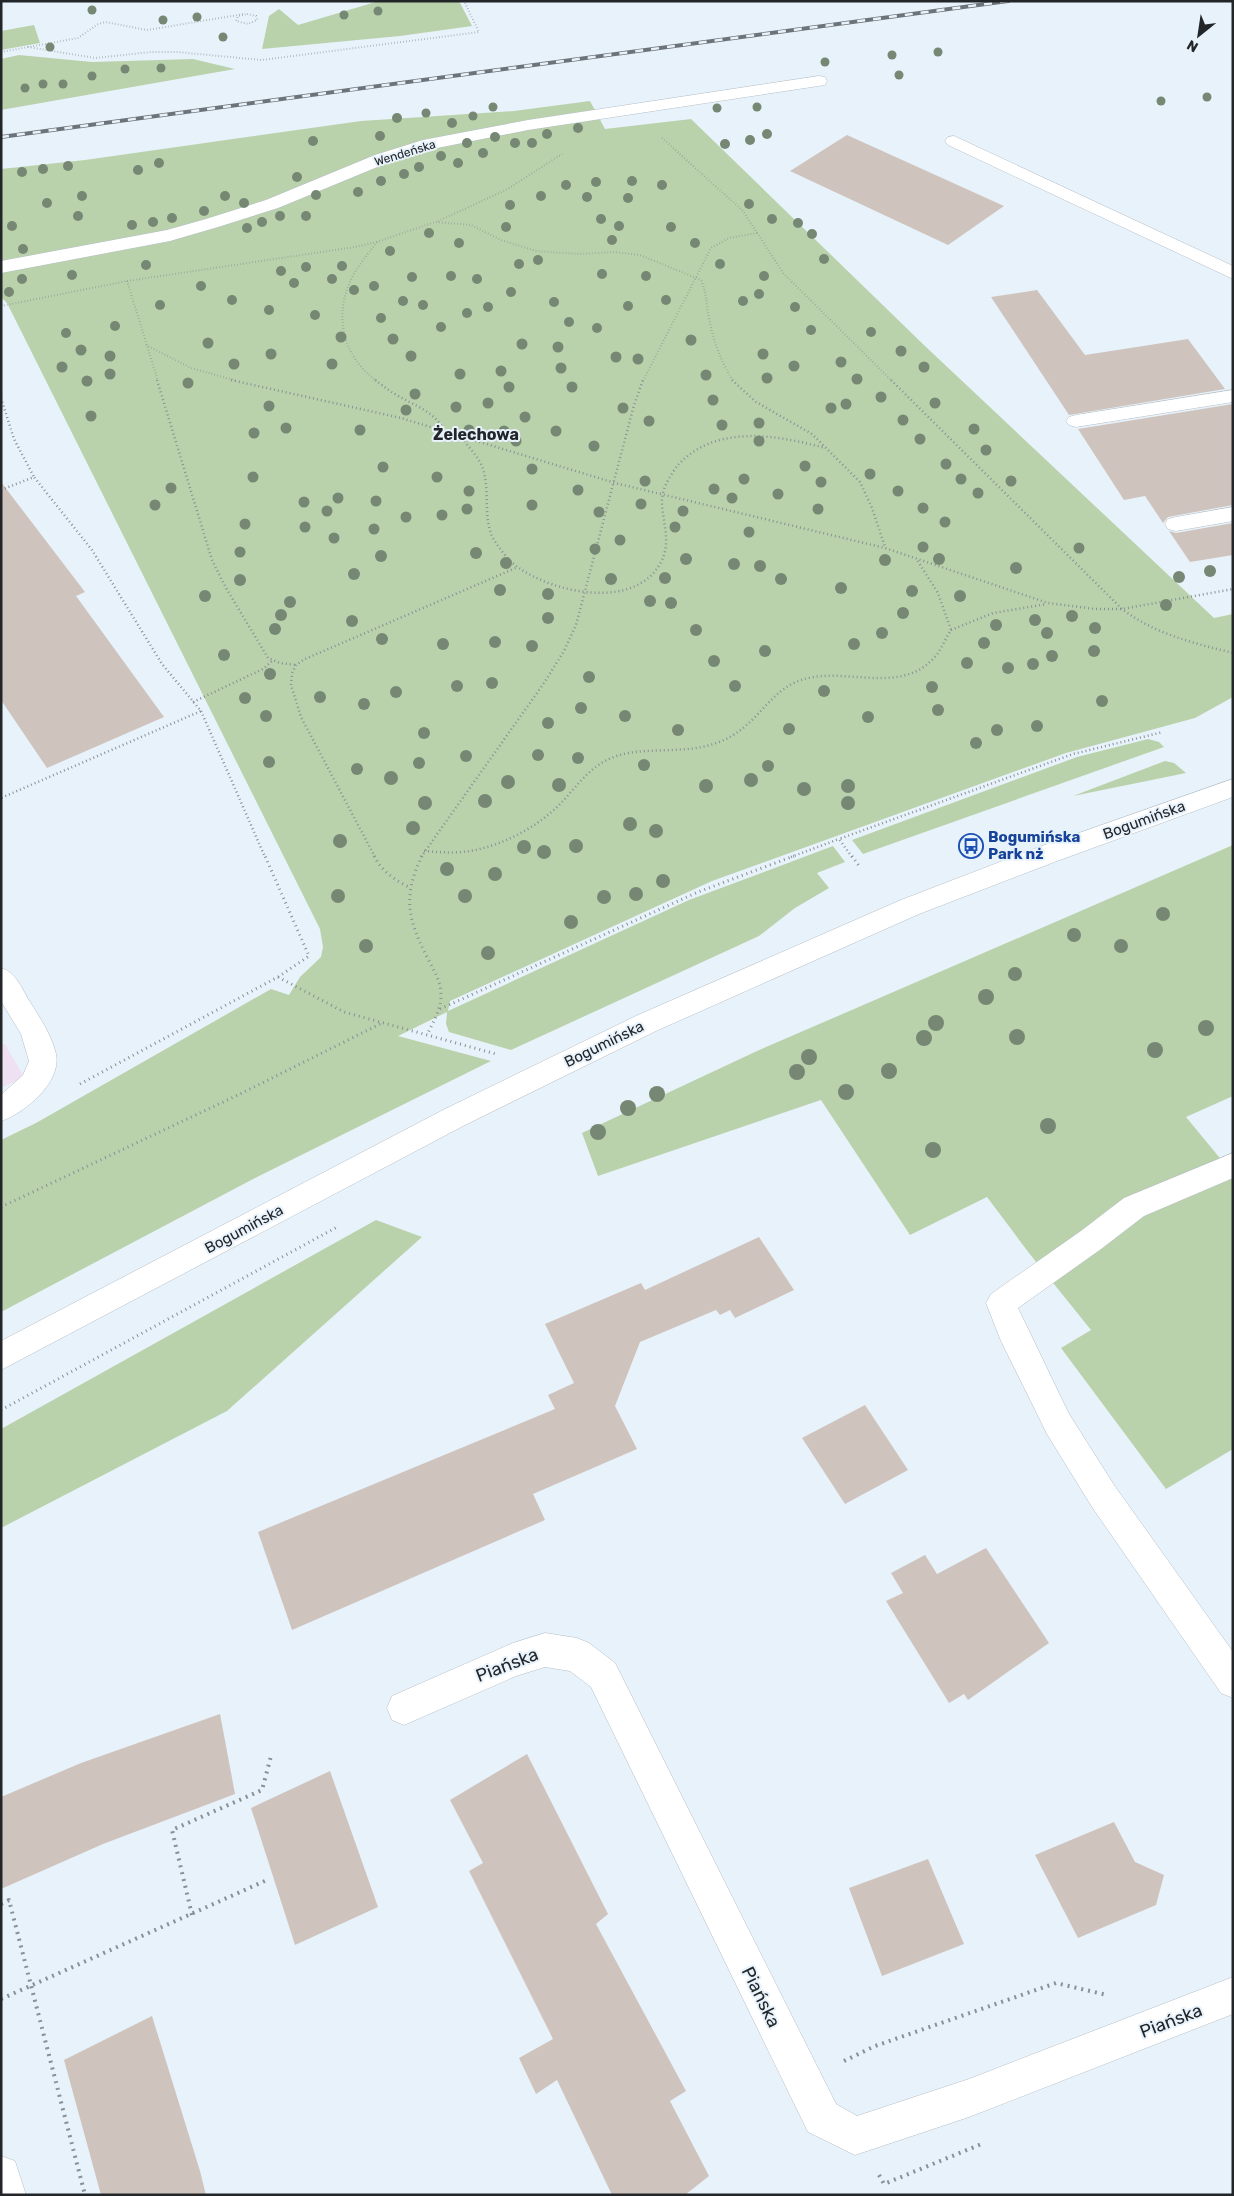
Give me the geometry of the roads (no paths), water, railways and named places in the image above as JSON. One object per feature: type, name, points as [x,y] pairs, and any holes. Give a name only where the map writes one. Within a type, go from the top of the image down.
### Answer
[{"type":"street","name":"Wendeńska","points":[[1,266],[170,235],[255,209],[381,159],[423,145],[528,125],[819,81]]},
{"type":"street","points":[[954,141],[1233,273]]},
{"type":"street","points":[[1076,421],[1233,396]]},
{"type":"street","points":[[1176,524],[1233,514]]},
{"type":"street","name":"Bogumińska","points":[[1,1356],[455,1118],[656,1019],[910,908],[1048,854],[1233,788]]},
{"type":"street","points":[[1,978],[34,1034],[43,1060],[36,1078],[22,1096],[1,1110]]},
{"type":"street","points":[[1233,1165],[1134,1207],[1092,1240],[1001,1303],[1012,1331],[1058,1424],[1103,1496],[1233,1681]]},
{"type":"street","name":"Piańska","points":[[404,1708],[513,1660],[545,1650],[577,1655],[603,1676],[822,2118],[855,2136],[969,2098],[1233,1995]]},
{"type":"street","points":[[1,2175],[7,2195]]},
{"type":"railway","points":[[1,137],[1008,1]]},
{"type":"place","name":"Bogumińska Park nż","points":[[971,846]]},
{"type":"district","name":"Żelechowa","points":[[476,434]]}]
